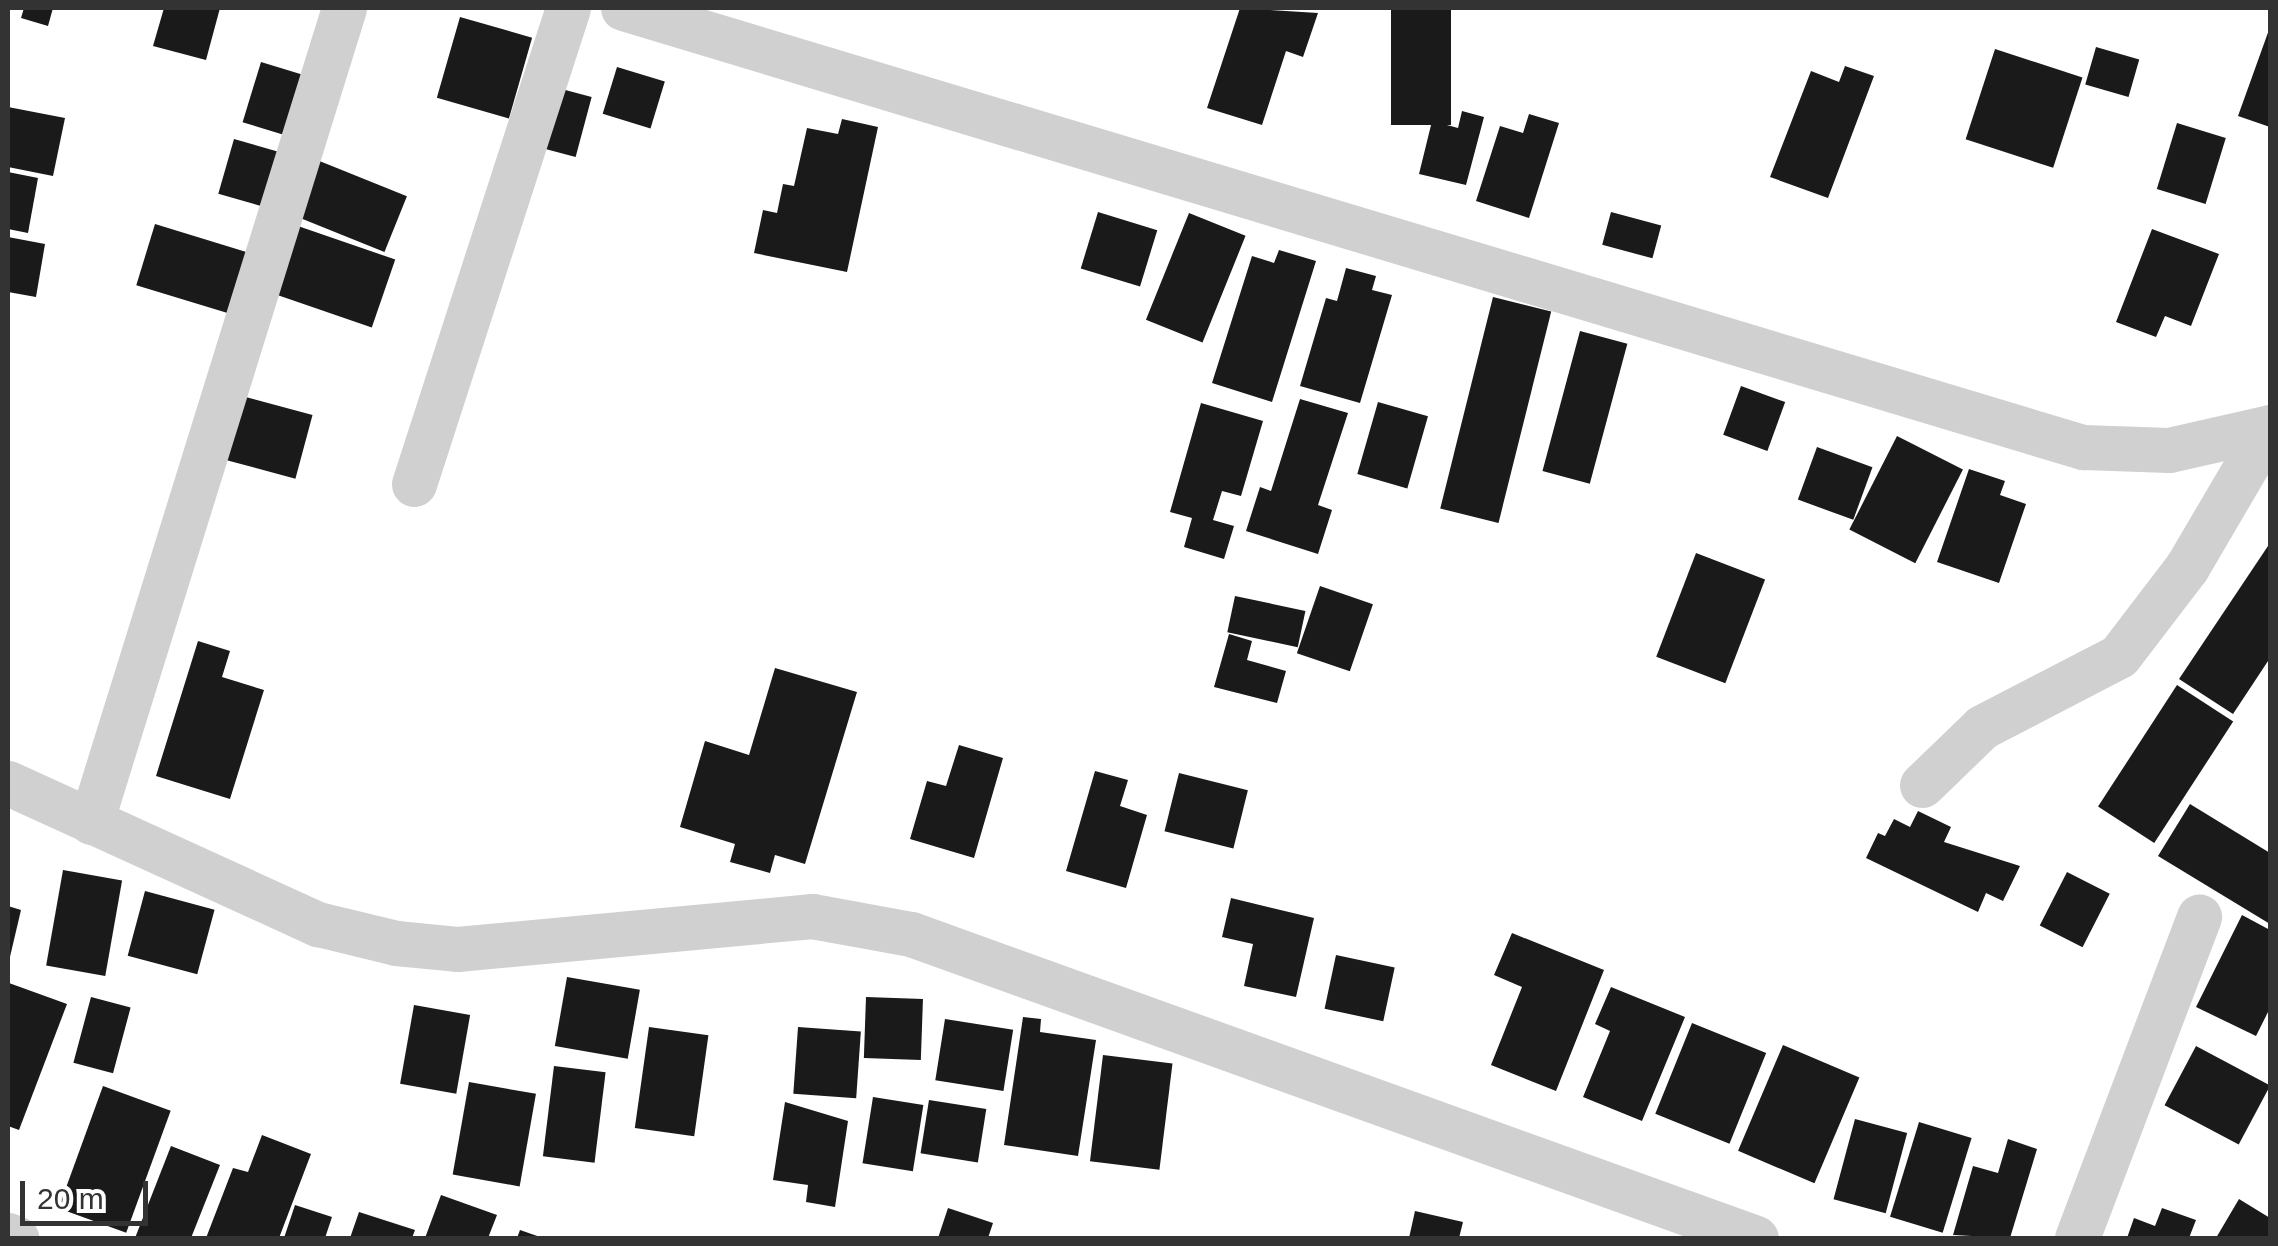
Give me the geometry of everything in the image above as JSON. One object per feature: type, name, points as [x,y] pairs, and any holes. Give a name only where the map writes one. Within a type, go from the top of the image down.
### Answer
[{"type":"street","points":[[91,822],[344,8]]},
{"type":"street","points":[[414,484],[568,8]]},
{"type":"street","points":[[622,8],[2083,447],[2169,450],[2270,427]]},
{"type":"street","points":[[1922,785],[1982,728],[2119,656],[2187,567],[2270,427]]},
{"type":"street","points":[[8,783],[318,924],[396,943],[458,950],[812,916],[911,934],[1756,1238]]},
{"type":"street","points":[[2077,1238],[2199,916]]},
{"type":"street","points":[[8,1235],[16,1238]]},
{"type":"building","points":[[24,8],[53,8],[48,26],[21,18]]},
{"type":"building","points":[[164,8],[220,8],[206,60],[153,46]]},
{"type":"building","points":[[1240,8],[1318,13],[1303,57],[1286,51],[1262,125],[1207,108]]},
{"type":"building","points":[[1391,8],[1451,8],[1451,125],[1391,125]]},
{"type":"building","points":[[460,17],[532,38],[509,118],[437,98]]},
{"type":"building","points":[[2270,27],[2270,127],[2238,116]]},
{"type":"building","points":[[2096,47],[2139,59],[2129,97],[2085,84]]},
{"type":"building","points":[[1995,49],[2082,77],[2053,168],[1966,139]]},
{"type":"building","points":[[261,62],[307,76],[288,136],[243,122]]},
{"type":"building","points":[[1845,66],[1874,76],[1828,198],[1770,177],[1811,71],[1839,82]]},
{"type":"building","points":[[617,67],[665,82],[650,128],[603,114]]},
{"type":"building","points":[[554,87],[592,97],[576,157],[538,147]]},
{"type":"building","points":[[8,107],[65,118],[53,176],[8,167]]},
{"type":"building","points":[[1462,111],[1484,117],[1466,185],[1419,174],[1432,121],[1458,128]]},
{"type":"building","points":[[1529,114],[1559,123],[1529,218],[1476,201],[1500,126],[1523,133]]},
{"type":"building","points":[[842,119],[878,127],[847,272],[754,253],[763,210],[777,213],[783,184],[794,186],[807,128],[838,134]]},
{"type":"building","points":[[2177,123],[2226,138],[2206,204],[2157,189]]},
{"type":"building","points":[[234,139],[289,155],[273,210],[218,194]]},
{"type":"building","points":[[317,160],[407,196],[384,252],[295,216]]},
{"type":"building","points":[[8,172],[38,178],[28,233],[8,229]]},
{"type":"building","points":[[1098,212],[1157,230],[1140,287],[1081,268]]},
{"type":"building","points":[[1611,212],[1661,225],[1652,258],[1602,245]]},
{"type":"building","points":[[1189,213],[1246,236],[1202,342],[1146,320]]},
{"type":"building","points":[[155,224],[254,254],[236,316],[136,285]]},
{"type":"building","points":[[295,225],[395,260],[372,328],[272,293]]},
{"type":"building","points":[[2152,229],[2219,254],[2191,326],[2165,316],[2156,337],[2116,322]]},
{"type":"building","points":[[8,237],[45,244],[36,297],[8,292]]},
{"type":"building","points":[[1279,250],[1316,261],[1272,402],[1212,383],[1252,256],[1274,263]]},
{"type":"building","points":[[1346,268],[1376,276],[1372,290],[1392,295],[1360,403],[1300,386],[1326,298],[1337,301]]},
{"type":"building","points":[[1493,297],[1551,312],[1498,523],[1440,509]]},
{"type":"building","points":[[1580,331],[1627,344],[1590,484],[1542,471]]},
{"type":"building","points":[[1741,386],[1785,402],[1767,451],[1723,435]]},
{"type":"building","points":[[242,396],[313,415],[295,479],[225,460]]},
{"type":"building","points":[[1300,399],[1348,413],[1318,505],[1332,510],[1318,554],[1246,531],[1260,487],[1271,491]]},
{"type":"building","points":[[1378,402],[1428,416],[1407,488],[1357,474]]},
{"type":"building","points":[[1201,403],[1263,421],[1241,496],[1222,491],[1213,520],[1234,526],[1224,559],[1184,547],[1192,518],[1170,512]]},
{"type":"building","points":[[1897,436],[1963,470],[1915,563],[1849,530]]},
{"type":"building","points":[[1817,447],[1872,467],[1853,520],[1798,500]]},
{"type":"building","points":[[1969,469],[2005,481],[2000,495],[2026,504],[1999,583],[1937,562]]},
{"type":"building","points":[[2270,543],[2270,658],[2233,714],[2179,679]]},
{"type":"building","points":[[1696,553],[1765,580],[1725,683],[1656,657]]},
{"type":"building","points":[[1320,586],[1373,604],[1350,671],[1297,653]]},
{"type":"building","points":[[1235,596],[1305,611],[1298,647],[1227,632]]},
{"type":"building","points":[[1229,634],[1252,641],[1247,660],[1286,671],[1277,703],[1214,687]]},
{"type":"building","points":[[198,641],[230,651],[222,677],[264,690],[230,799],[156,776]]},
{"type":"building","points":[[775,668],[857,692],[805,864],[775,855],[770,873],[730,862],[735,844],[680,827],[705,741],[749,755]]},
{"type":"building","points":[[2177,685],[2233,721],[2154,843],[2098,807]]},
{"type":"building","points":[[959,745],[1003,758],[974,858],[910,839],[927,781],[946,786]]},
{"type":"building","points":[[1095,771],[1128,780],[1120,806],[1147,815],[1126,888],[1066,871]]},
{"type":"building","points":[[1179,773],[1248,790],[1233,848],[1164,831]]},
{"type":"building","points":[[2190,804],[2270,853],[2270,924],[2158,856]]},
{"type":"building","points":[[1918,811],[1951,827],[1944,842],[2020,866],[2003,901],[1986,893],[1978,912],[1866,858],[1878,833],[1885,836],[1894,819],[1910,827]]},
{"type":"building","points":[[63,870],[122,880],[105,976],[46,966]]},
{"type":"building","points":[[2067,872],[2110,894],[2083,947],[2040,925]]},
{"type":"building","points":[[145,891],[215,910],[197,974],[128,956]]},
{"type":"building","points":[[1231,898],[1314,918],[1296,997],[1244,986],[1253,944],[1222,937]]},
{"type":"building","points":[[8,906],[21,910],[9,961],[8,961]]},
{"type":"building","points":[[2242,915],[2270,930],[2270,1008],[2256,1036],[2196,1007]]},
{"type":"building","points":[[1512,933],[1604,970],[1556,1091],[1491,1065],[1522,987],[1494,975]]},
{"type":"building","points":[[1336,955],[1395,967],[1383,1021],[1325,1009]]},
{"type":"building","points":[[567,977],[640,990],[628,1059],[555,1046]]},
{"type":"building","points":[[9,983],[67,1004],[19,1130],[8,1126]]},
{"type":"building","points":[[1611,987],[1685,1017],[1642,1121],[1583,1097],[1610,1031],[1595,1024]]},
{"type":"building","points":[[91,997],[131,1008],[113,1073],[73,1063]]},
{"type":"building","points":[[866,997],[923,999],[921,1060],[864,1058]]},
{"type":"building","points":[[414,1005],[470,1015],[456,1094],[400,1084]]},
{"type":"building","points":[[1023,1017],[1041,1019],[1040,1032],[1096,1040],[1078,1156],[1004,1145]]},
{"type":"building","points":[[945,1019],[1013,1030],[1003,1091],[935,1080]]},
{"type":"building","points":[[1692,1023],[1766,1053],[1729,1144],[1655,1114]]},
{"type":"building","points":[[649,1027],[708,1035],[694,1136],[635,1128]]},
{"type":"building","points":[[798,1027],[861,1031],[856,1098],[793,1094]]},
{"type":"building","points":[[1783,1045],[1859,1077],[1814,1183],[1738,1151]]},
{"type":"building","points":[[2196,1046],[2270,1085],[2239,1145],[2165,1105]]},
{"type":"building","points":[[1103,1055],[1172,1064],[1159,1170],[1090,1161]]},
{"type":"building","points":[[554,1066],[606,1072],[595,1163],[543,1156]]},
{"type":"building","points":[[469,1082],[536,1094],[520,1186],[453,1175]]},
{"type":"building","points":[[103,1086],[171,1111],[126,1233],[59,1208]]},
{"type":"building","points":[[873,1097],[923,1105],[913,1171],[863,1163]]},
{"type":"building","points":[[929,1100],[986,1109],[978,1162],[921,1153]]},
{"type":"building","points":[[785,1102],[848,1121],[835,1207],[806,1202],[808,1185],[773,1180]]},
{"type":"building","points":[[1855,1119],[1907,1133],[1886,1213],[1834,1199]]},
{"type":"building","points":[[1919,1122],[1972,1138],[1943,1233],[1890,1217]]},
{"type":"building","points":[[262,1135],[311,1154],[279,1238],[206,1238],[233,1168],[248,1172]]},
{"type":"building","points":[[2008,1139],[2037,1149],[2010,1238],[1953,1235],[1973,1166],[1998,1173]]},
{"type":"building","points":[[171,1146],[220,1165],[191,1238],[135,1238]]},
{"type":"building","points":[[441,1195],[497,1215],[488,1238],[425,1238]]},
{"type":"building","points":[[2239,1199],[2270,1218],[2270,1238],[2216,1238]]},
{"type":"building","points":[[295,1205],[332,1217],[325,1238],[284,1238]]},
{"type":"building","points":[[948,1208],[993,1223],[988,1238],[938,1238]]},
{"type":"building","points":[[2162,1208],[2196,1220],[2189,1238],[2127,1238],[2134,1218],[2155,1226]]},
{"type":"building","points":[[1415,1211],[1463,1222],[1459,1238],[1409,1238]]},
{"type":"building","points":[[359,1212],[415,1230],[412,1238],[350,1238]]},
{"type":"building","points":[[520,1230],[543,1238],[517,1238]]}]
